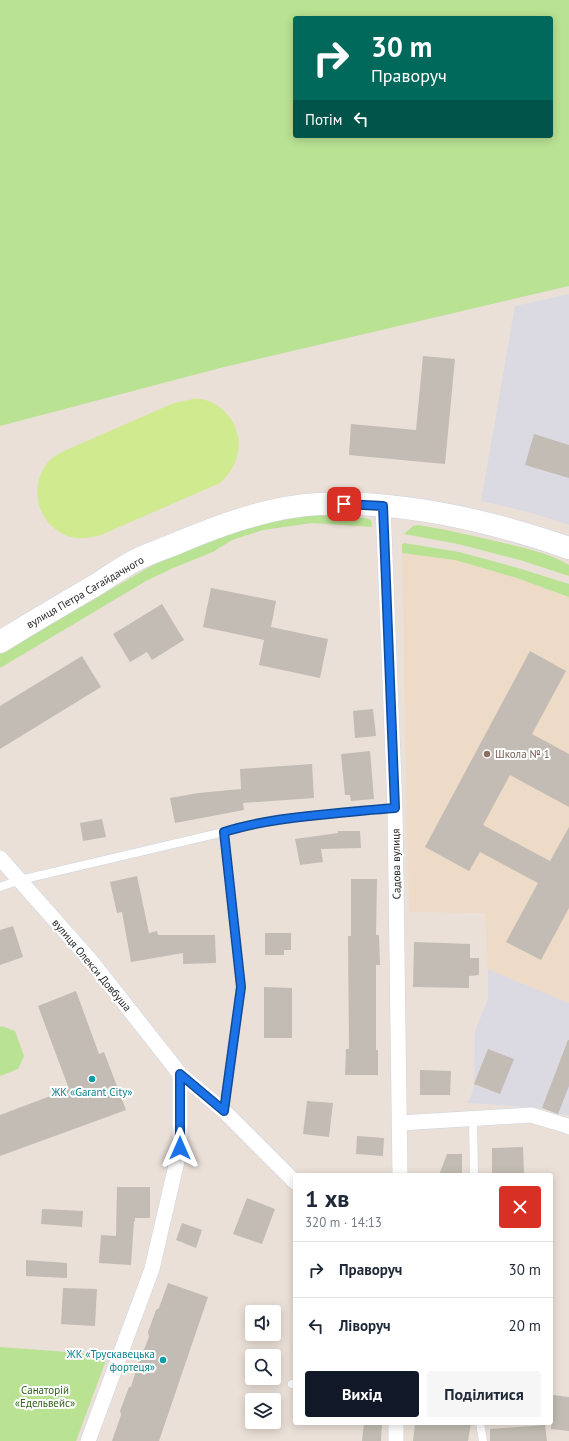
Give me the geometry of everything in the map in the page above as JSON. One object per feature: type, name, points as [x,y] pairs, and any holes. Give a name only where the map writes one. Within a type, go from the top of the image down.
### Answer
[{"type":"main road","name":"вулиця Петра Сагайдачного","points":[[0,642],[138,559],[205,531],[249,516],[317,504],[383,506],[445,514],[501,528],[569,548]]},
{"type":"street","name":"Садова вулиця","points":[[383,506],[395,808],[400,1173]]},
{"type":"street","name":"вулиця Олекси Довбуша","points":[[0,858],[91,961],[180,1074],[224,1111],[293,1180]]},
{"type":"street","points":[[88,1441],[152,1269],[180,1148],[180,1074]]},
{"type":"street","points":[[400,1123],[531,1115],[569,1127]]},
{"type":"street","points":[[396,1425],[396,1441]]},
{"type":"lane","points":[[0,887],[20,880],[269,820],[395,808]]},
{"type":"lane","points":[[224,832],[241,987],[224,1111]]},
{"type":"lane","points":[[473,1118],[474,1173]]},
{"type":"lane","points":[[480,1425],[483,1441]]},
{"type":"shaded area","points":[[569,294],[569,525],[532,513],[481,501],[515,306]]},
{"type":"shaded area","name":"Школа № 1","points":[[402,553],[455,560],[517,578],[569,597],[569,1003],[488,969],[485,913],[409,912]]},
{"type":"shaded area","points":[[488,969],[569,1003],[569,1115],[558,1114],[542,1108],[467,1103],[471,1097],[474,1084],[475,1031],[488,999]]},
{"type":"green space","points":[[0,0],[569,0],[569,286],[224,367],[0,426]]},
{"type":"green space","points":[[193,399],[206,400],[217,406],[231,419],[236,428],[238,438],[237,457],[233,467],[220,483],[101,535],[76,538],[64,534],[53,527],[45,518],[40,508],[38,484],[42,472],[52,458],[64,451],[174,403]]},
{"type":"green space","points":[[312,515],[365,518],[371,520],[372,527],[312,523],[263,530],[232,540],[213,552],[173,568],[146,581],[0,668],[0,654],[146,569],[175,554],[262,522]]},
{"type":"green space","points":[[418,525],[452,531],[547,555],[569,565],[569,576],[520,560],[458,544],[404,534],[413,526]]},
{"type":"green space","points":[[404,543],[459,552],[569,584],[569,597],[517,578],[455,560],[402,553],[402,545]]},
{"type":"green space","points":[[2,1026],[15,1031],[24,1056],[18,1069],[0,1076],[0,1027]]},
{"type":"green space","name":"Санаторій «Едельвейс»","points":[[0,1347],[108,1355],[76,1441],[0,1441]]},
{"type":"building","points":[[423,356],[455,359],[445,464],[349,455],[351,424],[416,430]]},
{"type":"building","points":[[534,434],[569,445],[569,478],[525,465]]},
{"type":"building","points":[[211,588],[276,601],[271,627],[328,639],[320,678],[259,665],[264,640],[203,627]]},
{"type":"building","points":[[162,604],[184,640],[152,660],[147,652],[130,662],[113,634]]},
{"type":"building","points":[[530,651],[566,671],[532,734],[569,754],[569,807],[510,775],[483,825],[550,861],[569,827],[569,908],[541,960],[506,942],[538,883],[480,852],[469,871],[425,847]]},
{"type":"building","points":[[82,656],[101,687],[0,749],[0,706]]},
{"type":"building","points":[[373,709],[376,736],[355,738],[353,711]]},
{"type":"building","points":[[370,751],[374,799],[351,801],[350,795],[345,795],[341,754]]},
{"type":"building","points":[[312,764],[314,798],[243,803],[244,810],[175,823],[170,798],[198,793],[241,789],[240,769]]},
{"type":"building","points":[[102,819],[106,837],[83,841],[80,823]]},
{"type":"building","points":[[338,831],[360,831],[361,848],[321,849],[323,862],[300,865],[295,839],[338,833]]},
{"type":"building","points":[[137,876],[149,933],[157,931],[158,935],[215,935],[216,963],[183,964],[183,953],[131,962],[122,912],[117,913],[110,882]]},
{"type":"building","points":[[351,879],[377,879],[376,935],[379,935],[380,965],[376,965],[376,1050],[378,1050],[378,1075],[345,1075],[346,1049],[349,1049],[348,936],[351,936]]},
{"type":"building","points":[[13,926],[23,957],[0,965],[0,930]]},
{"type":"building","points":[[265,933],[291,933],[291,950],[284,950],[284,955],[265,955]]},
{"type":"building","points":[[414,942],[470,944],[470,958],[479,958],[479,975],[469,976],[469,988],[413,987]]},
{"type":"building","points":[[264,987],[292,988],[292,1038],[264,1038]]},
{"type":"building","name":"ЖК «Garant City»","points":[[76,991],[99,1054],[104,1052],[126,1110],[0,1156],[0,1115],[69,1089],[38,1006]]},
{"type":"building","points":[[568,1040],[569,1086],[558,1114],[542,1108]]},
{"type":"building","points":[[488,1049],[514,1059],[500,1094],[474,1084]]},
{"type":"building","points":[[420,1070],[451,1071],[450,1095],[420,1095]]},
{"type":"building","points":[[307,1101],[333,1103],[329,1137],[303,1134]]},
{"type":"building","points":[[357,1136],[384,1138],[383,1156],[356,1154]]},
{"type":"building","points":[[523,1147],[524,1173],[492,1173],[492,1148]]},
{"type":"building","points":[[447,1154],[462,1154],[462,1173],[440,1173]]},
{"type":"building","points":[[117,1187],[150,1187],[150,1218],[135,1218],[134,1221],[131,1265],[99,1263],[101,1235],[116,1236]]},
{"type":"building","points":[[247,1198],[275,1209],[262,1244],[233,1234]]},
{"type":"building","points":[[42,1209],[83,1211],[82,1227],[41,1224]]},
{"type":"building","points":[[182,1223],[202,1230],[196,1248],[176,1240]]},
{"type":"building","points":[[26,1260],[67,1263],[67,1278],[26,1276]]},
{"type":"building","name":"ЖК «Трускавецька фортеця»","points":[[168,1283],[208,1297],[159,1441],[112,1441],[121,1415],[120,1411],[129,1387],[131,1387],[141,1354],[149,1337],[148,1332]]},
{"type":"building","points":[[63,1288],[97,1289],[95,1326],[61,1324]]},
{"type":"building","points":[[553,1395],[569,1397],[569,1431],[551,1429],[551,1425],[553,1425]]},
{"type":"building","points":[[364,1425],[382,1425],[381,1441],[362,1441]]},
{"type":"building","points":[[415,1425],[471,1425],[468,1441],[413,1441]]},
{"type":"building","points":[[545,1425],[547,1441],[490,1441],[490,1429]]},
{"type":"place","name":"Школа № 1","points":[[487,754]]},
{"type":"place","name":"ЖК «Garant City»","points":[[92,1079]]},
{"type":"place","name":"ЖК «Трускавецька фортеця»","points":[[163,1360]]},
{"type":"route","points":[[180,1148],[180,1074],[224,1111],[241,987],[224,832],[269,820],[395,808],[383,506],[344,504]]}]
